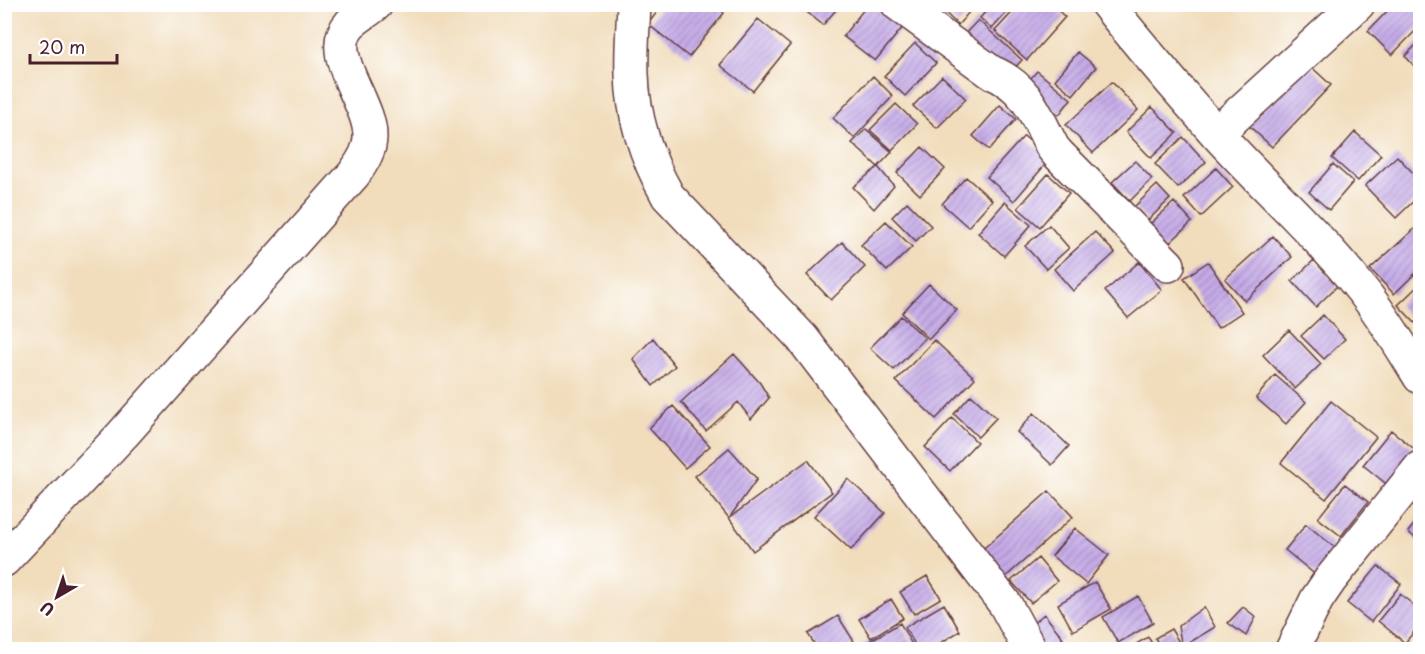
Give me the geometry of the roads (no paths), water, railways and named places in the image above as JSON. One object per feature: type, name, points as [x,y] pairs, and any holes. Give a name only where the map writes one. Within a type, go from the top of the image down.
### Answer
[{"type":"street","points":[[4,560],[123,434],[354,174],[368,151],[370,136],[366,113],[343,58],[341,47],[344,34],[350,24],[376,4]]},
{"type":"street","points":[[634,4],[632,75],[638,116],[647,154],[668,196],[802,338],[1005,604],[1030,650]]},
{"type":"street","points":[[898,4],[991,72],[1005,79],[1031,103],[1058,154],[1168,265]]},
{"type":"street","points":[[1107,4],[1142,49],[1363,291],[1420,377]]},
{"type":"street","points":[[1217,133],[1358,4]]},
{"type":"street","points":[[1292,650],[1317,599],[1330,580],[1420,468]]}]
